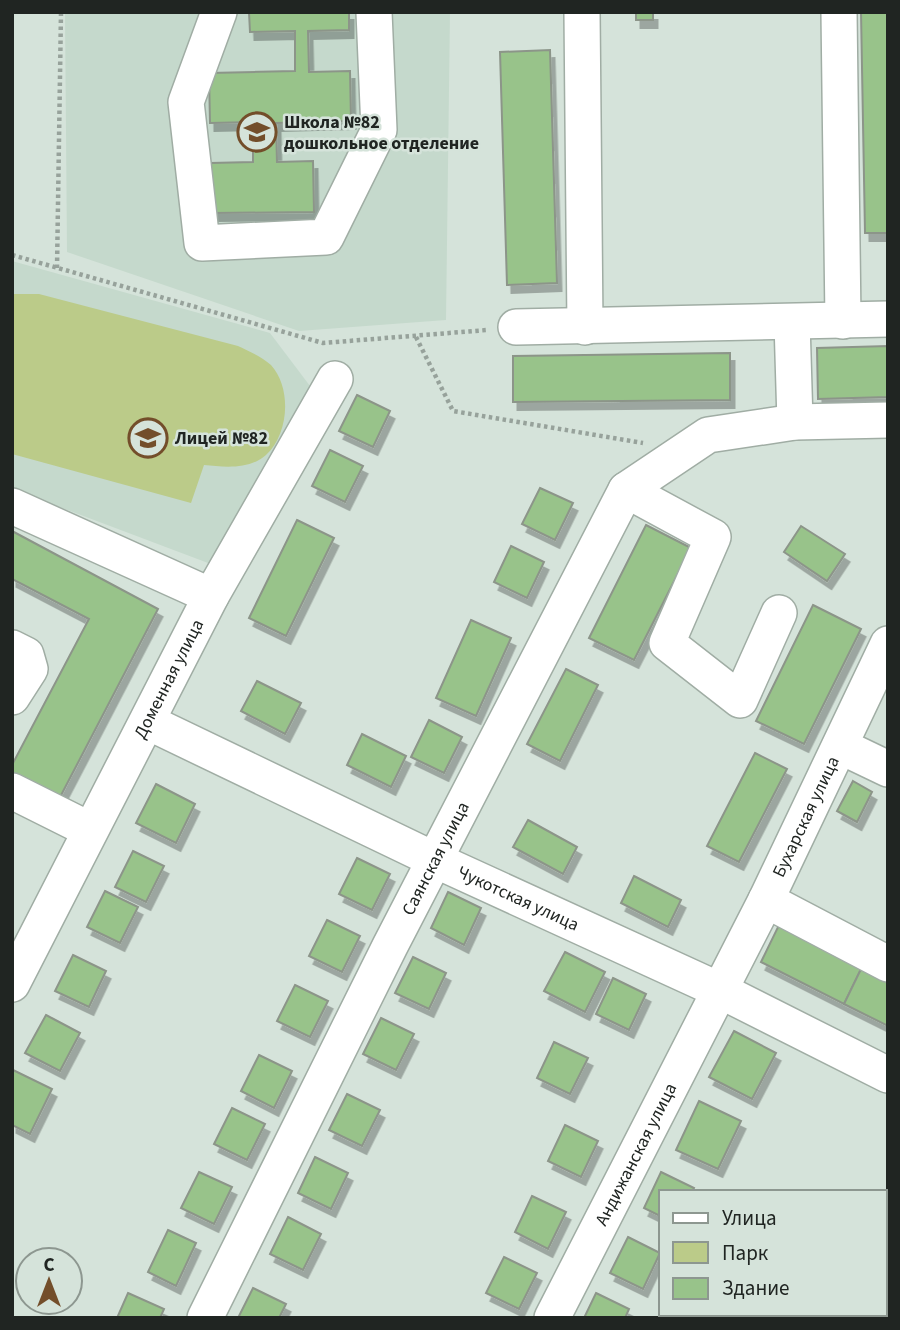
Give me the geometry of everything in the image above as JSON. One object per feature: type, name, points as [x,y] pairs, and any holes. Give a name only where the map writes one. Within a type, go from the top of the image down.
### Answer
[{"type":"street","points":[[219,12],[186,102],[202,243],[326,237],[379,130],[374,12]]},
{"type":"street","points":[[582,12],[585,327]]},
{"type":"street","points":[[839,12],[843,321]]},
{"type":"street","points":[[516,327],[888,319]]},
{"type":"street","points":[[793,322],[795,422]]},
{"type":"street","name":"Доменная улица","points":[[12,984],[211,596],[335,379]]},
{"type":"street","points":[[697,443],[795,422],[888,420]]},
{"type":"street","name":"Саянская улица","points":[[205,1318],[390,946],[626,490],[697,443]]},
{"type":"street","points":[[626,490],[713,537],[667,643],[740,701],[779,613]]},
{"type":"street","points":[[12,506],[211,596]]},
{"type":"street","name":"Бухарская улица","points":[[719,990],[766,900],[888,644]]},
{"type":"street","points":[[12,648],[26,655],[30,669],[12,697]]},
{"type":"street","name":"Чукотская улица","points":[[148,722],[435,860],[719,990],[888,1075]]},
{"type":"street","points":[[840,746],[888,769]]},
{"type":"street","points":[[12,791],[90,830]]},
{"type":"street","points":[[766,900],[888,964]]},
{"type":"street","name":"Андижанская улица","points":[[552,1318],[719,990]]},
{"type":"path","points":[[57,268],[61,12]]},
{"type":"path","points":[[12,255],[323,343],[516,327]]},
{"type":"path","points":[[416,337],[453,411],[697,443]]},
{"type":"shaded area","name":"Школа №82 дошкольное отделение","points":[[65,12],[450,12],[446,320],[299,331],[67,252]]},
{"type":"shaded area","name":"Лицей №82","points":[[12,261],[270,333],[310,386],[216,566],[12,489]]},
{"type":"green space","name":"Лицей №82","points":[[12,294],[39,294],[238,346],[260,357],[271,365],[278,375],[285,398],[283,423],[274,446],[266,455],[252,463],[236,466],[204,465],[191,503],[12,454]]},
{"type":"building","points":[[249,12],[349,12],[349,30],[308,31],[309,72],[350,71],[351,121],[276,123],[277,162],[313,161],[314,212],[212,213],[211,163],[253,162],[253,122],[210,123],[209,73],[295,71],[295,31],[250,32]]},
{"type":"building","points":[[636,12],[653,12],[653,20],[636,20]]},
{"type":"building","points":[[861,12],[888,12],[888,233],[865,233]]},
{"type":"building","points":[[550,50],[557,283],[507,285],[500,52]]},
{"type":"building","points":[[888,346],[888,397],[818,399],[817,348]]},
{"type":"building","points":[[730,353],[730,400],[513,402],[513,356]]},
{"type":"building","points":[[357,395],[390,411],[373,447],[339,431]]},
{"type":"building","points":[[330,450],[363,466],[345,502],[312,486]]},
{"type":"building","points":[[540,488],[573,503],[555,540],[522,524]]},
{"type":"building","points":[[297,520],[334,538],[286,636],[249,618]]},
{"type":"building","points":[[646,525],[691,548],[634,660],[589,638]]},
{"type":"building","points":[[801,526],[845,554],[827,581],[784,552]]},
{"type":"building","points":[[12,531],[158,609],[58,801],[12,777],[12,765],[89,619],[12,579]]},
{"type":"building","points":[[511,546],[544,562],[527,598],[494,582]]},
{"type":"building","points":[[813,605],[861,629],[804,744],[756,721]]},
{"type":"building","points":[[471,620],[511,638],[476,716],[436,698]]},
{"type":"building","points":[[566,669],[598,685],[560,761],[527,744]]},
{"type":"building","points":[[257,681],[301,703],[285,734],[241,711]]},
{"type":"building","points":[[429,720],[462,737],[444,773],[411,757]]},
{"type":"building","points":[[362,734],[406,756],[391,787],[347,765]]},
{"type":"building","points":[[755,753],[787,769],[739,862],[707,846]]},
{"type":"building","points":[[853,781],[872,792],[857,822],[837,811]]},
{"type":"building","points":[[156,784],[195,804],[176,843],[136,823]]},
{"type":"building","points":[[528,820],[577,847],[563,874],[513,847]]},
{"type":"building","points":[[133,851],[164,866],[146,902],[115,887]]},
{"type":"building","points":[[357,858],[390,874],[372,910],[339,894]]},
{"type":"building","points":[[634,876],[681,900],[668,927],[621,903]]},
{"type":"building","points":[[105,891],[138,907],[120,943],[87,927]]},
{"type":"building","points":[[448,892],[481,908],[464,945],[431,928]]},
{"type":"building","points":[[327,920],[360,936],[342,972],[309,956]]},
{"type":"building","points":[[779,925],[862,967],[844,1004],[761,962]]},
{"type":"building","points":[[565,952],[605,972],[585,1012],[544,991]]},
{"type":"building","points":[[73,955],[106,971],[89,1007],[55,991]]},
{"type":"building","points":[[413,957],[446,973],[429,1009],[395,993]]},
{"type":"building","points":[[862,967],[888,980],[888,1026],[844,1004]]},
{"type":"building","points":[[613,978],[646,994],[629,1030],[596,1014]]},
{"type":"building","points":[[295,985],[328,1001],[310,1037],[277,1021]]},
{"type":"building","points":[[46,1015],[80,1033],[60,1071],[25,1053]]},
{"type":"building","points":[[381,1018],[414,1034],[396,1070],[363,1054]]},
{"type":"building","points":[[734,1031],[776,1053],[752,1099],[709,1077]]},
{"type":"building","points":[[554,1042],[588,1058],[570,1094],[537,1078]]},
{"type":"building","points":[[259,1055],[292,1071],[274,1108],[241,1091]]},
{"type":"building","points":[[13,1070],[52,1089],[30,1134],[12,1125]]},
{"type":"building","points":[[347,1094],[380,1110],[362,1146],[329,1130]]},
{"type":"building","points":[[699,1101],[741,1121],[718,1169],[676,1150]]},
{"type":"building","points":[[232,1108],[265,1124],[247,1160],[214,1144]]},
{"type":"building","points":[[565,1125],[598,1141],[581,1177],[548,1161]]},
{"type":"building","points":[[315,1157],[348,1173],[331,1209],[298,1193]]},
{"type":"building","points":[[199,1172],[232,1187],[214,1224],[181,1208]]},
{"type":"building","points":[[661,1172],[694,1188],[659,1190],[659,1216],[644,1208]]},
{"type":"building","points":[[532,1196],[566,1212],[548,1249],[515,1232]]},
{"type":"building","points":[[886,1208],[888,1208],[888,1253],[886,1252]]},
{"type":"building","points":[[288,1217],[321,1234],[303,1270],[270,1254]]},
{"type":"building","points":[[168,1230],[196,1243],[176,1286],[148,1272]]},
{"type":"building","points":[[628,1237],[659,1252],[643,1289],[610,1273]]},
{"type":"building","points":[[504,1257],[537,1273],[519,1309],[486,1293]]},
{"type":"building","points":[[253,1288],[286,1304],[279,1318],[238,1318]]},
{"type":"building","points":[[128,1293],[164,1309],[160,1318],[117,1318]]},
{"type":"building","points":[[596,1293],[629,1309],[625,1318],[584,1318]]},
{"type":"place","name":"Школа №82 дошкольное отделение","points":[[257,132]]},
{"type":"place","name":"Лицей №82","points":[[148,438]]}]
